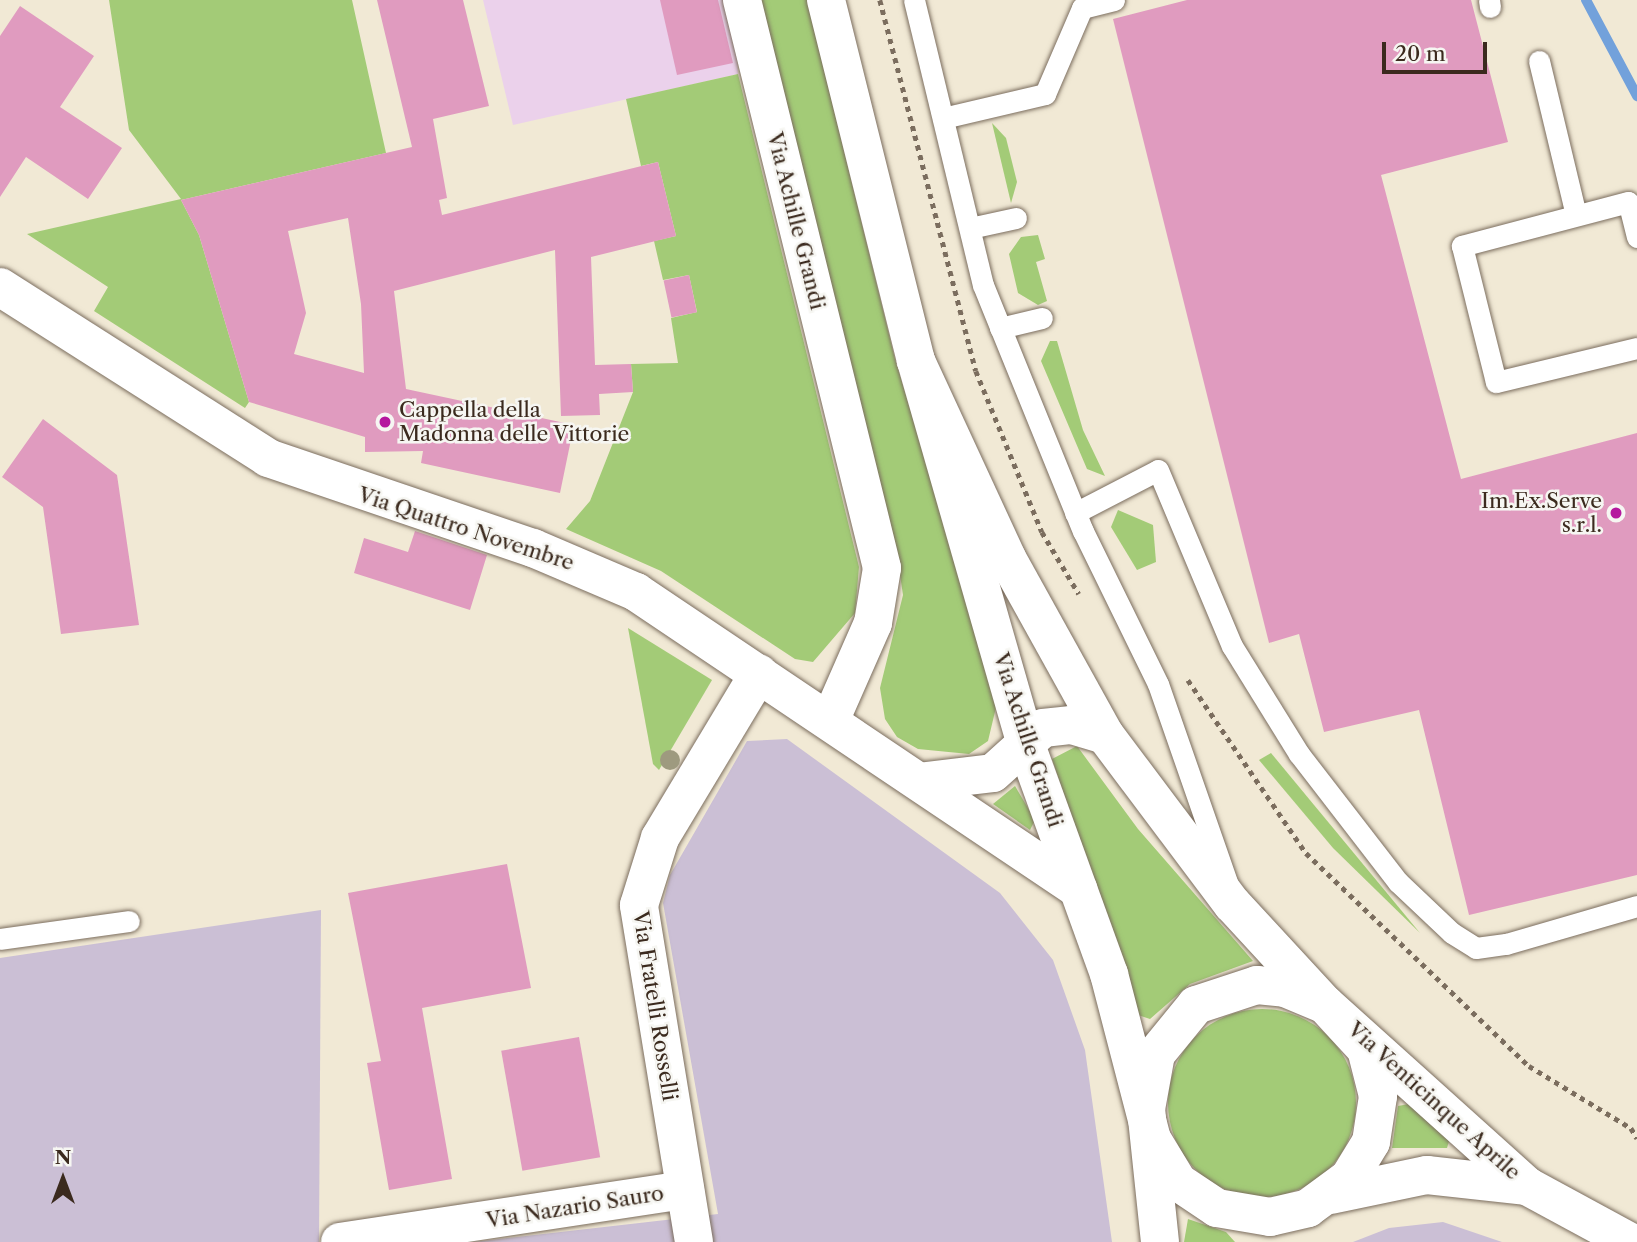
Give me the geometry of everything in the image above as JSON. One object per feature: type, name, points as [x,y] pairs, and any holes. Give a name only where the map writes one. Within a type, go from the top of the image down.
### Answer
[{"type":"main road","name":"Via Achille Grandi","points":[[742,0],[882,568],[873,623],[830,722]]},
{"type":"main road","name":"Via Achille Grandi","points":[[826,0],[916,361],[1025,742],[1122,1014],[1146,1116],[1166,1167],[1217,1208],[1270,1217],[1328,1196],[1362,1159],[1378,1108],[1369,1057],[1342,1017],[1232,904],[1105,735],[1007,558],[916,361]]},
{"type":"main road","name":"Via Quattro Novembre","points":[[0,287],[268,458],[605,576],[696,627],[830,722],[926,781],[1078,889]]},
{"type":"main road","name":"Via Fratelli Rosselli","points":[[694,1242],[639,905],[660,838],[759,673]]},
{"type":"main road","points":[[926,781],[981,778],[1012,759],[1025,742],[1057,725],[1105,735]]},
{"type":"main road","name":"Via Achille Grandi","points":[[1146,1116],[1156,1054],[1175,1024],[1203,1001],[1237,988],[1269,985],[1305,994],[1342,1017]]},
{"type":"main road","name":"Via Venticinque Aprile","points":[[1342,1017],[1527,1186],[1630,1242]]},
{"type":"main road","points":[[1146,1116],[1160,1242]]},
{"type":"main road","name":"Via Venticinque Aprile","points":[[1328,1196],[1427,1175],[1527,1186]]},
{"type":"main road","name":"Via Nazario Sauro","points":[[340,1242],[685,1190]]},
{"type":"main road","points":[[1272,1242],[1328,1196]]},
{"type":"lane","points":[[914,0],[970,228],[1000,328],[1075,513],[1121,604],[1224,860],[1232,904]]},
{"type":"lane","points":[[943,118],[1045,94],[1082,8],[1114,0]]},
{"type":"lane","points":[[1539,61],[1576,215]]},
{"type":"lane","points":[[1637,237],[1628,202],[1462,246],[1496,382],[1637,348]]},
{"type":"lane","points":[[970,228],[1016,218]]},
{"type":"lane","points":[[1000,328],[1042,318]]},
{"type":"lane","points":[[1075,513],[1158,470],[1232,646],[1299,754],[1398,882],[1452,933],[1476,948],[1506,944],[1637,906]]},
{"type":"lane","points":[[0,939],[129,921]]},
{"type":"path","points":[[880,0],[976,371],[1042,532],[1093,617],[1121,604]]},
{"type":"path","points":[[1181,668],[1306,853],[1529,1066],[1631,1128],[1637,1138]]},
{"type":"shaded area","points":[[483,0],[736,0],[738,74],[513,125]]},
{"type":"shaded area","points":[[787,739],[1000,893],[1053,960],[1085,1050],[1112,1242],[473,1242],[718,1214],[663,903],[670,875],[747,741]]},
{"type":"shaded area","points":[[321,910],[319,1242],[0,1242],[0,958]]},
{"type":"shaded area","points":[[1443,1222],[1502,1242],[1353,1242],[1389,1228]]},
{"type":"green space","points":[[109,0],[352,0],[386,153],[181,200],[199,235],[249,402],[245,408],[94,311],[108,287],[27,234],[181,199],[129,130]]},
{"type":"green space","points":[[761,0],[807,0],[895,359],[998,699],[988,741],[969,754],[918,749],[897,737],[885,719],[880,688],[903,595],[899,568]]},
{"type":"green space","points":[[738,74],[859,567],[855,613],[813,662],[795,659],[661,571],[566,529],[590,501],[633,392],[631,364],[678,363],[671,318],[697,312],[689,275],[663,280],[654,241],[676,236],[658,162],[641,166],[626,99]]},
{"type":"green space","points":[[992,123],[1006,138],[1017,182],[1011,203]]},
{"type":"green space","points":[[1038,235],[1045,259],[1036,262],[1047,301],[1038,305],[1018,293],[1009,254],[1021,237]]},
{"type":"green space","points":[[1050,341],[1057,341],[1083,430],[1105,476],[1087,469],[1041,361]]},
{"type":"green space","points":[[1118,510],[1153,525],[1156,562],[1137,570],[1111,527]]},
{"type":"green space","points":[[628,628],[712,680],[659,770],[653,764]]},
{"type":"green space","points":[[1077,746],[1138,829],[1253,961],[1190,984],[1150,1019],[1138,1015],[1052,759]]},
{"type":"green space","points":[[1271,753],[1420,933],[1333,848],[1259,760]]},
{"type":"green space","points":[[1015,786],[1035,820],[1030,830],[993,804]]},
{"type":"green space","points":[[1262,1009],[1280,1010],[1298,1016],[1329,1036],[1349,1067],[1355,1085],[1355,1121],[1349,1139],[1329,1170],[1298,1190],[1280,1196],[1262,1197],[1244,1196],[1226,1190],[1195,1170],[1175,1139],[1169,1121],[1168,1103],[1169,1085],[1175,1067],[1195,1036],[1226,1016],[1244,1010]]},
{"type":"green space","points":[[1409,1104],[1450,1138],[1447,1148],[1392,1148],[1398,1106]]},
{"type":"green space","points":[[1188,1219],[1226,1232],[1235,1242],[1184,1242]]},
{"type":"building","points":[[377,0],[463,0],[489,106],[433,119],[447,198],[439,200],[442,215],[658,162],[676,236],[591,257],[595,365],[631,364],[633,392],[599,394],[600,415],[561,416],[555,250],[394,291],[406,389],[574,425],[560,493],[421,463],[423,451],[365,452],[365,437],[249,402],[199,235],[181,200],[412,147]],"holes":[[[348,218],[361,304],[364,373],[294,354],[306,313],[288,231]]]},
{"type":"building","points":[[660,0],[718,0],[733,63],[677,75]]},
{"type":"building","points":[[1187,0],[1471,0],[1508,142],[1381,175],[1461,479],[1637,433],[1637,875],[1469,915],[1419,710],[1324,732],[1299,634],[1269,643],[1113,19]]},
{"type":"building","points":[[20,6],[94,56],[60,107],[122,148],[88,199],[26,157],[0,197],[0,36]]},
{"type":"building","points":[[689,275],[697,312],[671,318],[664,280]]},
{"type":"building","points":[[43,419],[117,475],[139,625],[61,634],[43,507],[2,477]]},
{"type":"building","points":[[415,531],[487,555],[470,610],[354,573],[364,538],[408,552]]},
{"type":"building","points":[[507,864],[531,988],[422,1008],[452,1179],[389,1190],[367,1063],[381,1061],[348,893]]},
{"type":"building","points":[[579,1037],[600,1157],[522,1171],[501,1051]]},
{"type":"waterway","points":[[1586,0],[1637,96]]},
{"type":"place","name":"Cappella della Madonna delle Vittorie","points":[[385,422]]},
{"type":"place","name":"Im.Ex.Serve s.r.l.","points":[[1616,513]]}]
